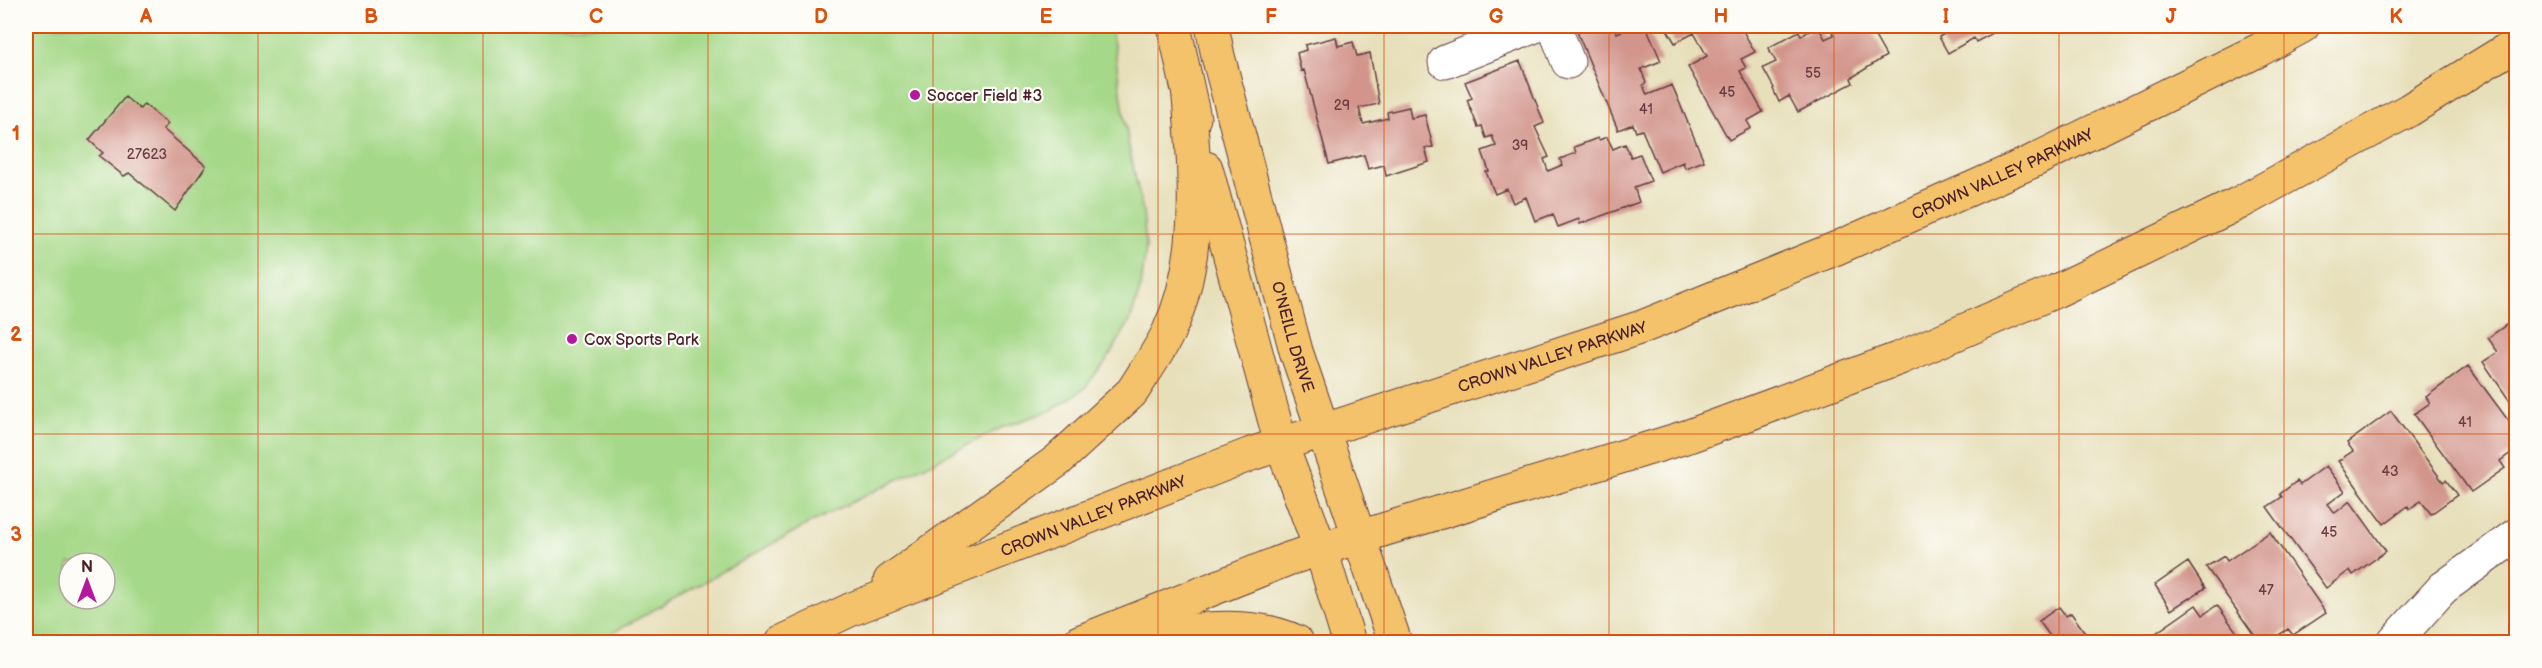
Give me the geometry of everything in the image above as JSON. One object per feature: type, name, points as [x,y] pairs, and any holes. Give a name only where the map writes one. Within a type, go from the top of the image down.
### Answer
[{"type":"main road","points":[[1174,26],[1224,237],[1281,444],[1321,550],[1350,642]]},
{"type":"main road","name":"O'NEILL DRIVE","points":[[1212,26],[1296,351],[1395,642]]},
{"type":"main road","name":"CROWN VALLEY PARKWAY","points":[[782,642],[852,609],[1321,429],[1642,327],[1837,248],[2031,162],[2259,50],[2302,26]]},
{"type":"main road","points":[[1079,642],[1288,559],[1689,436],[1911,353],[2056,291],[2239,203],[2409,110],[2517,44]]},
{"type":"main road","points":[[852,609],[1056,461],[1132,392],[1167,334],[1180,303],[1190,264],[1196,182],[1189,97]]},
{"type":"main road","points":[[1132,642],[1198,630],[1240,629],[1281,635],[1297,642]]},
{"type":"street","points":[[1445,62],[1535,26]]},
{"type":"street","points":[[1554,26],[1568,62]]},
{"type":"street","points":[[2394,642],[2443,588],[2517,535]]},
{"type":"green space","name":"Cox Sports Park","points":[[26,26],[1111,26],[1129,147],[1143,212],[1146,247],[1141,286],[1130,321],[1108,358],[1084,389],[1052,410],[1003,427],[810,523],[596,642],[26,642]]},
{"type":"building","points":[[1592,26],[1614,26],[1617,33],[1635,26],[1646,26],[1661,61],[1641,69],[1647,95],[1672,85],[1704,161],[1685,168],[1683,162],[1660,172],[1642,130],[1636,132],[1633,124],[1618,130],[1577,32]]},
{"type":"building","points":[[1665,26],[1740,26],[1755,52],[1741,59],[1746,68],[1740,71],[1763,112],[1747,121],[1751,128],[1729,140],[1688,67],[1707,56],[1694,33],[1675,43]]},
{"type":"building","points":[[1818,26],[1825,39],[1834,35],[1829,26],[1869,26],[1886,56],[1851,78],[1853,83],[1798,112],[1789,96],[1779,102],[1763,68],[1776,62],[1768,48],[1799,31],[1801,36]]},
{"type":"building","points":[[1939,26],[1997,26],[1993,28],[1995,32],[1976,42],[1974,38],[1948,53],[1939,37],[1944,34]]},
{"type":"building","points":[[1336,37],[1338,46],[1353,42],[1357,56],[1370,53],[1379,104],[1359,108],[1363,124],[1388,118],[1387,112],[1409,107],[1411,118],[1425,115],[1433,147],[1425,148],[1429,162],[1386,176],[1384,165],[1368,169],[1364,155],[1329,164],[1304,70],[1301,71],[1297,53],[1306,50],[1305,45]]},
{"type":"building","points":[[1520,61],[1544,123],[1535,127],[1549,157],[1544,159],[1548,171],[1562,165],[1560,159],[1576,153],[1574,147],[1607,137],[1613,149],[1625,144],[1631,157],[1640,154],[1651,181],[1634,187],[1639,202],[1580,224],[1579,219],[1558,227],[1553,214],[1535,221],[1526,197],[1513,203],[1507,189],[1495,194],[1486,172],[1489,171],[1482,151],[1496,146],[1492,136],[1486,138],[1482,126],[1478,127],[1467,100],[1472,98],[1465,82]]},
{"type":"building","points":[[125,97],[140,109],[144,104],[168,124],[163,129],[206,166],[175,211],[129,173],[124,176],[99,156],[103,153],[89,140]]},
{"type":"building","points":[[2516,318],[2516,410],[2483,362],[2498,352],[2488,338]]},
{"type":"building","points":[[2468,366],[2516,431],[2516,449],[2500,461],[2505,468],[2471,492],[2414,414],[2430,403],[2426,397]]},
{"type":"building","points":[[2391,411],[2443,482],[2446,480],[2457,495],[2431,514],[2421,501],[2409,509],[2408,506],[2384,524],[2338,461],[2353,451],[2347,443]]},
{"type":"building","points":[[2326,466],[2345,491],[2328,504],[2335,513],[2350,501],[2386,551],[2353,575],[2350,570],[2326,588],[2267,507],[2282,497],[2280,494],[2297,481],[2300,485]]},
{"type":"building","points":[[2270,532],[2326,613],[2293,635],[2288,629],[2268,642],[2259,642],[2206,567],[2224,556],[2227,561]]},
{"type":"building","points":[[2188,562],[2205,588],[2171,610],[2155,585]]},
{"type":"building","points":[[2196,605],[2203,615],[2217,605],[2244,642],[2152,642],[2149,638]]},
{"type":"building","points":[[2059,607],[2066,616],[2071,613],[2092,642],[2054,642],[2039,621]]},
{"type":"place","name":"Soccer Field #3","points":[[915,95]]},
{"type":"place","name":"Cox Sports Park","points":[[572,339]]}]
